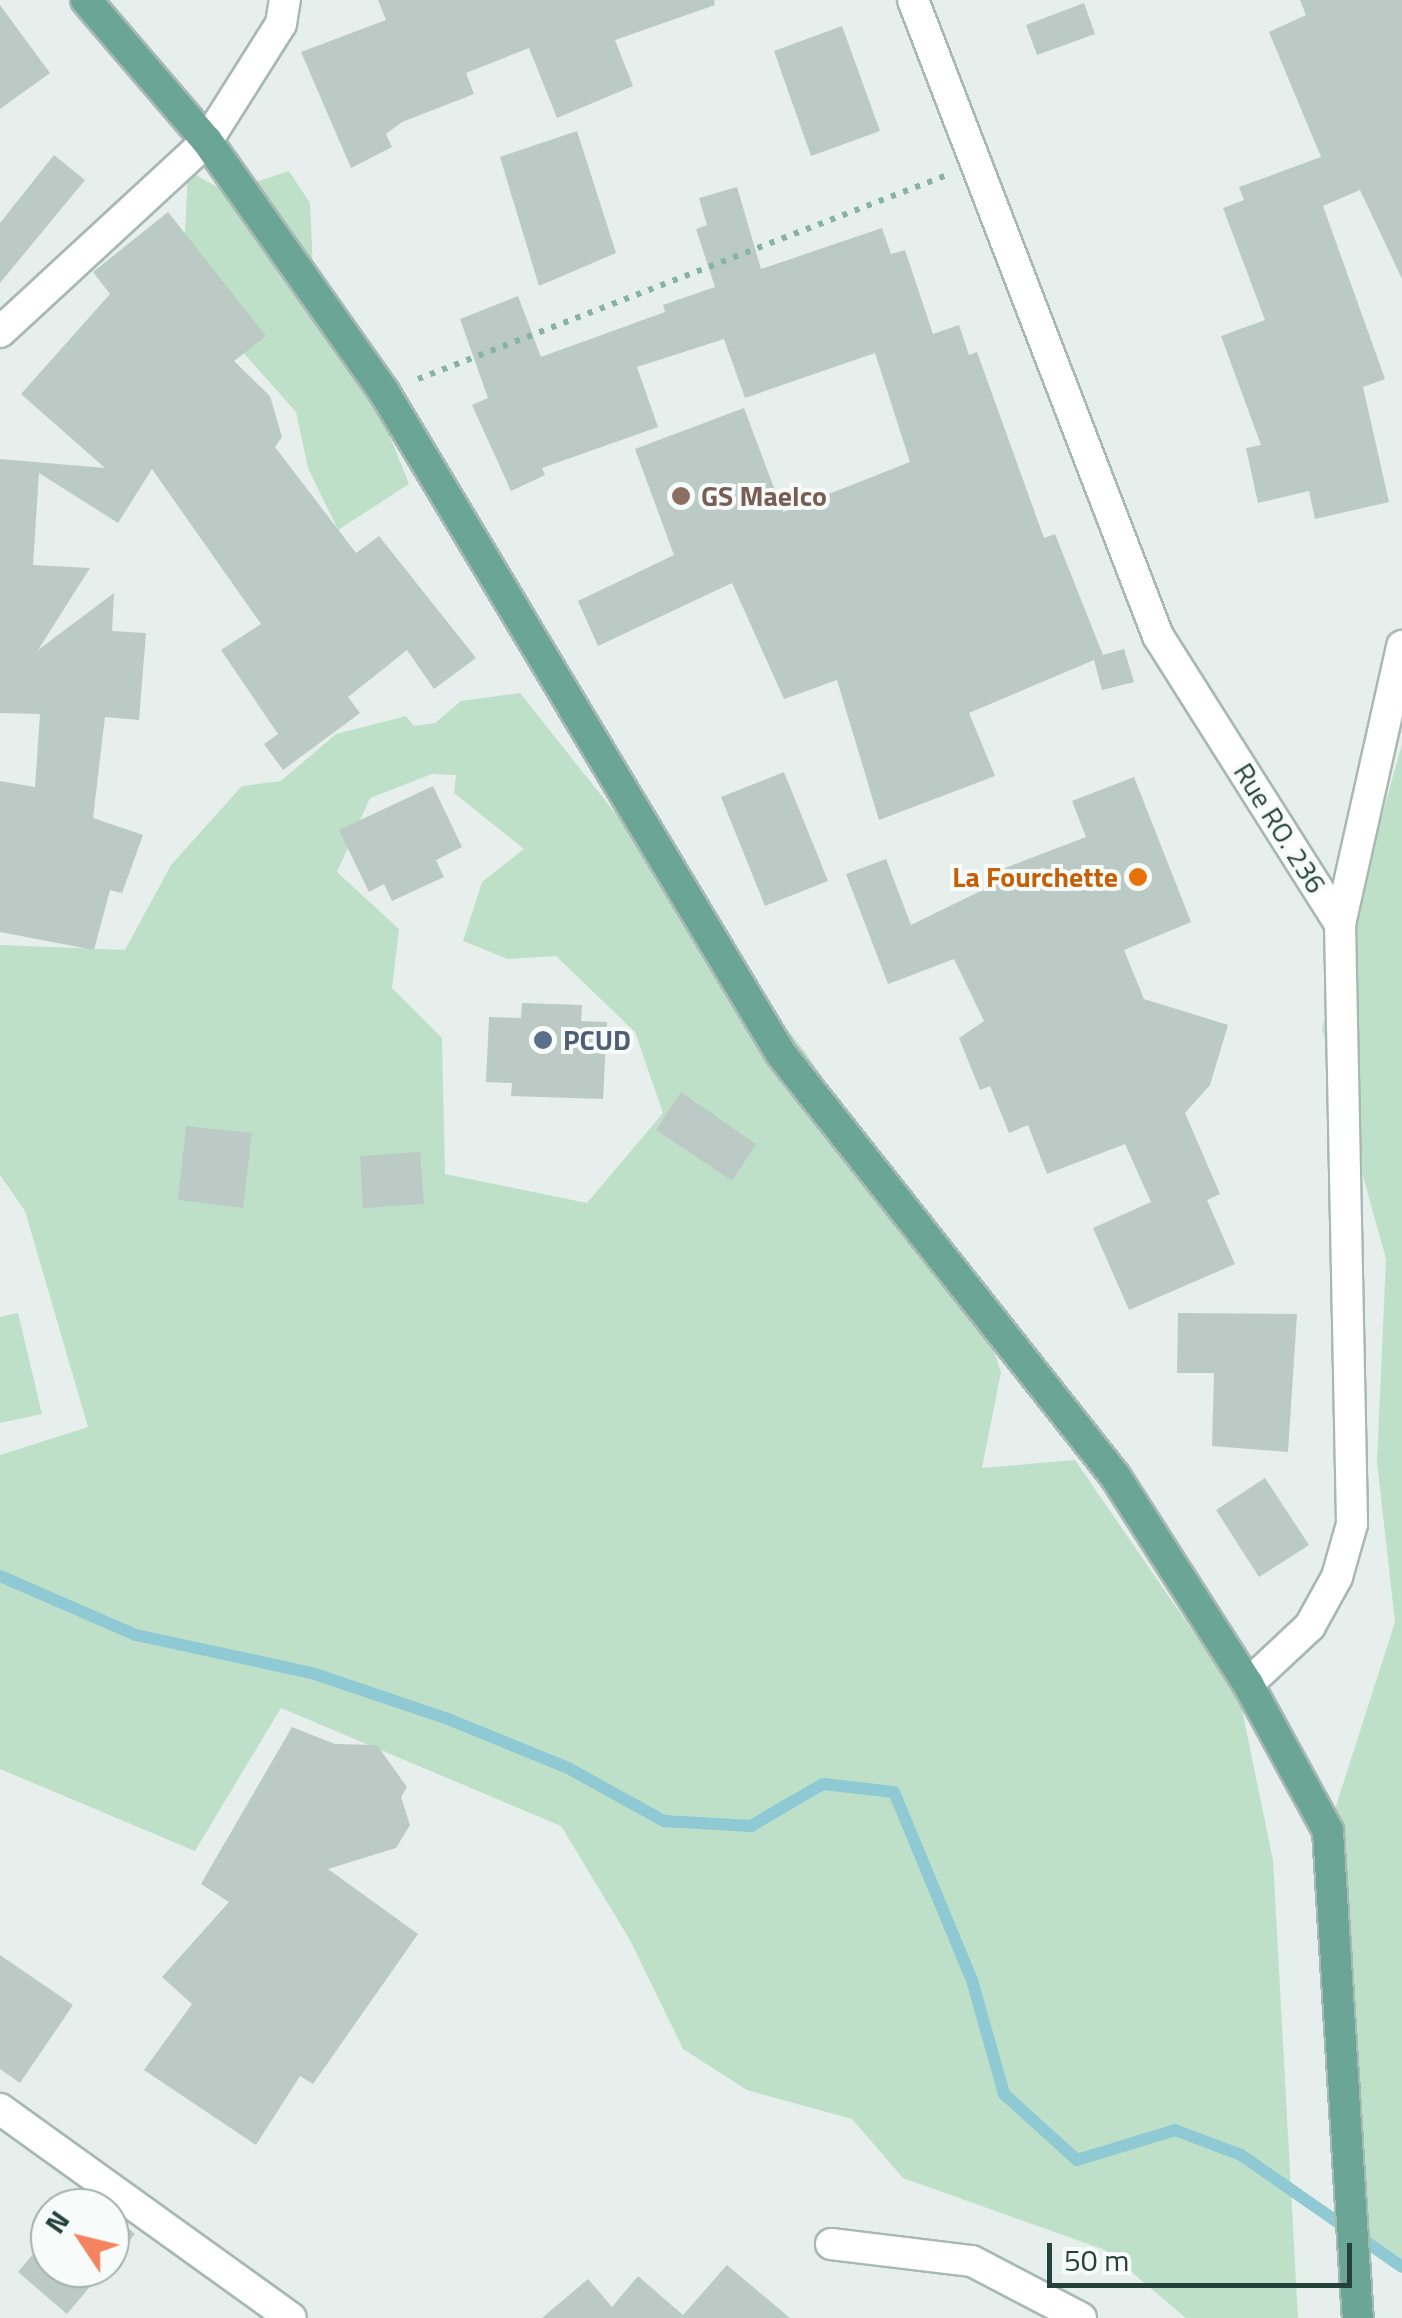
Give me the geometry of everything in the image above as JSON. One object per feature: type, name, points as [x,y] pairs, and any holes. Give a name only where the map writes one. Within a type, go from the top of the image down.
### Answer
[{"type":"main road","points":[[86,0],[207,141],[384,392],[781,1054],[1115,1476],[1248,1684],[1328,1832],[1359,2307]]},
{"type":"street","points":[[0,332],[207,141],[281,24],[285,0]]},
{"type":"street","name":"Rue RO. 236","points":[[914,0],[1158,636],[1340,924],[1352,1524],[1337,1577],[1310,1626],[1248,1684]]},
{"type":"street","points":[[1340,924],[1402,646]]},
{"type":"street","points":[[0,2109],[290,2318]]},
{"type":"street","points":[[831,2244],[972,2261],[1082,2318]]},
{"type":"path","points":[[384,392],[977,163]]},
{"type":"green space","points":[[188,171],[227,192],[289,171],[310,203],[315,312],[336,354],[375,399],[409,484],[338,530],[308,468],[296,412],[207,312],[183,272]]},
{"type":"green space","points":[[520,693],[805,1052],[887,1172],[962,1254],[1001,1372],[982,1468],[1075,1460],[1240,1700],[1273,1860],[1298,2318],[1186,2318],[1105,2250],[903,2178],[852,2119],[747,2090],[683,2049],[630,1940],[561,1826],[281,1708],[195,1851],[0,1769],[0,1455],[88,1427],[25,1211],[0,1175],[0,945],[125,950],[171,865],[242,786],[281,781],[336,734],[406,716],[414,726],[435,723],[461,701]],"holes":[[[432,774],[456,775],[454,793],[524,849],[482,882],[463,941],[508,959],[556,956],[635,1032],[663,1113],[587,1203],[445,1174],[442,1038],[392,988],[399,929],[337,872],[370,798]]]},
{"type":"green space","points":[[1402,744],[1402,2266],[1360,2234],[1328,1831],[1395,1622],[1377,1462],[1386,1259],[1322,1029]]},
{"type":"green space","points":[[18,1313],[42,1414],[0,1423],[0,1317]]},
{"type":"building","points":[[378,0],[714,0],[715,5],[615,40],[633,86],[557,118],[529,48],[466,73],[474,94],[402,122],[386,134],[392,147],[351,168],[301,52],[386,20]]},
{"type":"building","points":[[1300,0],[1402,0],[1402,279],[1360,190],[1323,206],[1385,379],[1363,387],[1389,502],[1315,519],[1309,491],[1258,503],[1246,448],[1261,445],[1221,336],[1265,320],[1223,208],[1244,200],[1239,187],[1321,157],[1269,32],[1306,15]]},
{"type":"building","points":[[1084,3],[1095,34],[1037,55],[1026,25]]},
{"type":"building","points":[[0,5],[50,73],[0,109]]},
{"type":"building","points":[[842,26],[880,131],[811,156],[774,51]]},
{"type":"building","points":[[577,131],[616,253],[539,286],[500,157]]},
{"type":"building","points":[[54,155],[85,180],[0,283],[0,223]]},
{"type":"building","points":[[737,187],[761,269],[882,228],[891,254],[905,250],[933,334],[959,325],[969,355],[977,352],[1044,538],[1055,534],[1103,655],[1124,649],[1134,682],[1102,690],[1094,660],[969,713],[995,776],[879,820],[837,680],[784,699],[732,583],[598,646],[578,601],[674,555],[635,449],[744,408],[783,512],[910,462],[875,353],[745,398],[724,339],[637,367],[658,427],[542,468],[545,475],[511,491],[472,405],[488,398],[460,319],[518,296],[541,357],[665,312],[663,305],[715,287],[696,229],[707,225],[699,198]]},
{"type":"building","points":[[168,212],[266,336],[234,361],[270,396],[282,437],[275,447],[356,553],[379,536],[476,658],[434,689],[407,650],[348,697],[360,713],[283,770],[264,744],[278,734],[221,650],[261,624],[152,469],[118,523],[39,473],[33,565],[90,568],[38,650],[114,593],[112,631],[146,633],[139,720],[105,717],[93,818],[143,835],[122,893],[110,890],[94,950],[0,932],[0,781],[35,787],[40,714],[0,713],[0,459],[105,468],[21,394],[110,294],[93,272]]},
{"type":"building","points":[[784,772],[828,881],[765,906],[721,797]]},
{"type":"building","points":[[1134,777],[1191,922],[1124,950],[1144,999],[1228,1025],[1210,1085],[1185,1113],[1220,1194],[1207,1200],[1235,1264],[1129,1310],[1093,1228],[1151,1202],[1125,1144],[1047,1174],[1028,1125],[1009,1133],[990,1086],[980,1090],[959,1038],[984,1021],[954,959],[888,984],[846,874],[886,859],[911,925],[1001,881],[997,871],[1086,837],[1072,801]]},
{"type":"building","points":[[433,786],[462,847],[436,860],[444,877],[392,901],[384,884],[369,892],[339,830]]},
{"type":"building","points":[[522,1003],[582,1005],[581,1021],[607,1022],[603,1099],[511,1096],[512,1083],[486,1082],[489,1017],[521,1018]]},
{"type":"building","points":[[681,1092],[756,1144],[732,1181],[656,1130]]},
{"type":"building","points":[[186,1126],[252,1133],[243,1208],[178,1200]]},
{"type":"building","points":[[420,1152],[424,1204],[363,1208],[360,1156]]},
{"type":"building","points":[[1178,1313],[1297,1314],[1288,1452],[1212,1446],[1214,1373],[1177,1373]]},
{"type":"building","points":[[1265,1478],[1309,1545],[1259,1577],[1216,1510]]},
{"type":"building","points":[[292,1727],[335,1744],[377,1745],[407,1787],[401,1797],[410,1825],[396,1848],[328,1869],[418,1934],[313,2084],[300,2076],[256,2145],[144,2070],[192,2004],[162,1977],[229,1902],[201,1884]]},
{"type":"building","points":[[0,1955],[73,2005],[20,2083],[0,2069]]},
{"type":"building","points":[[30,2258],[30,2282],[18,2272]]},
{"type":"building","points":[[727,2265],[790,2318],[542,2318],[588,2279],[612,2307],[638,2276],[683,2315]]},
{"type":"building","points":[[37,2288],[89,2288],[67,2314]]},
{"type":"waterway","points":[[0,1576],[136,1635],[312,1673],[448,1719],[568,1768],[664,1821],[751,1826],[823,1784],[894,1792],[972,1980],[1004,2094],[1077,2160],[1175,2130],[1241,2155],[1402,2267]]},
{"type":"place","name":"GS Maelco","points":[[681,496]]},
{"type":"place","name":"La Fourchette","points":[[1138,877]]},
{"type":"place","name":"PCUD","points":[[543,1040]]}]
